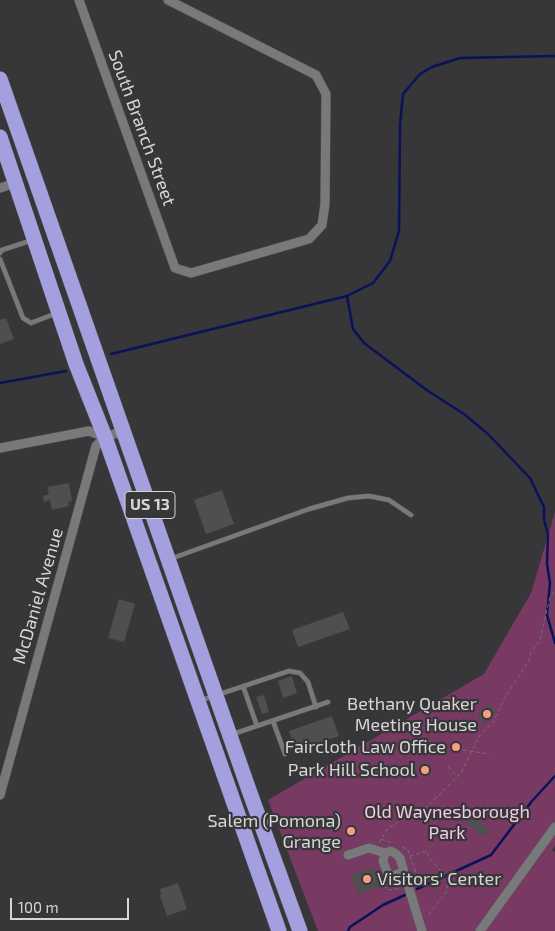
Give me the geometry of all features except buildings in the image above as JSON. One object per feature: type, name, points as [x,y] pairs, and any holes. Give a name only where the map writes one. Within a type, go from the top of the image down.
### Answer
[{"type":"highway","name":"US 13","points":[[0,79],[229,735],[300,931]]},
{"type":"highway","name":"US 13","points":[[0,137],[58,312],[105,437],[279,931]]},
{"type":"street","name":"South Branch Street","points":[[79,0],[175,268],[191,273],[309,239],[322,224],[325,204],[326,94],[316,75],[168,0]]},
{"type":"street","points":[[0,188],[16,182]]},
{"type":"street","points":[[0,448],[89,430],[105,437],[123,431]]},
{"type":"street","name":"McDaniel Avenue","points":[[0,795],[96,446],[105,437]]},
{"type":"street","points":[[0,755],[11,753]]},
{"type":"street","points":[[480,931],[555,827]]},
{"type":"street","points":[[348,855],[369,848],[385,853],[391,851],[400,858],[422,931]]},
{"type":"street","points":[[385,853],[383,861],[389,877],[404,872]]},
{"type":"lane","points":[[0,253],[2,250],[35,239]]},
{"type":"lane","points":[[0,259],[23,318],[31,323],[58,312]]},
{"type":"lane","points":[[169,559],[309,508],[348,498],[369,496],[389,500],[411,516]]},
{"type":"lane","points":[[198,701],[289,671],[300,674],[308,682],[316,707]]},
{"type":"lane","points":[[243,686],[257,726]]},
{"type":"lane","points":[[229,735],[328,702]]},
{"type":"lane","points":[[273,721],[285,754]]},
{"type":"path","points":[[376,850],[388,828],[429,805],[461,773],[480,735],[493,722],[505,697],[529,662],[531,653],[540,640],[550,597],[555,590]]},
{"type":"path","points":[[463,750],[489,754]]},
{"type":"path","points":[[448,767],[458,776]]},
{"type":"path","points":[[410,856],[426,851],[429,858],[447,878],[447,891],[428,916],[419,922]]},
{"type":"green space","name":"Old Waynesborough Park","points":[[555,512],[555,845],[552,850],[555,852],[555,931],[318,931],[268,800],[484,674],[531,593]]},
{"type":"waterway","points":[[111,354],[347,296],[373,283],[390,261],[399,231],[400,125],[403,94],[420,74],[432,67],[460,58],[555,56]]},
{"type":"waterway","points":[[347,296],[353,329],[364,343],[428,391],[464,414],[488,434],[530,478],[544,507],[544,520],[548,534],[547,564],[550,583],[547,615],[555,643]]},
{"type":"waterway","points":[[0,383],[66,371]]},
{"type":"waterway","points":[[417,889],[491,855],[532,801],[555,776]]},
{"type":"waterway","points":[[348,931],[350,927],[383,905],[405,895]]},
{"type":"place","name":"Bethany Quaker Meeting House","points":[[487,714]]},
{"type":"place","name":"Faircloth Law Office","points":[[456,747]]},
{"type":"place","name":"Park Hill School","points":[[425,770]]},
{"type":"place","name":"Salem (Pomona) Grange","points":[[351,831]]},
{"type":"place","name":"Visitors' Center","points":[[367,879]]}]
